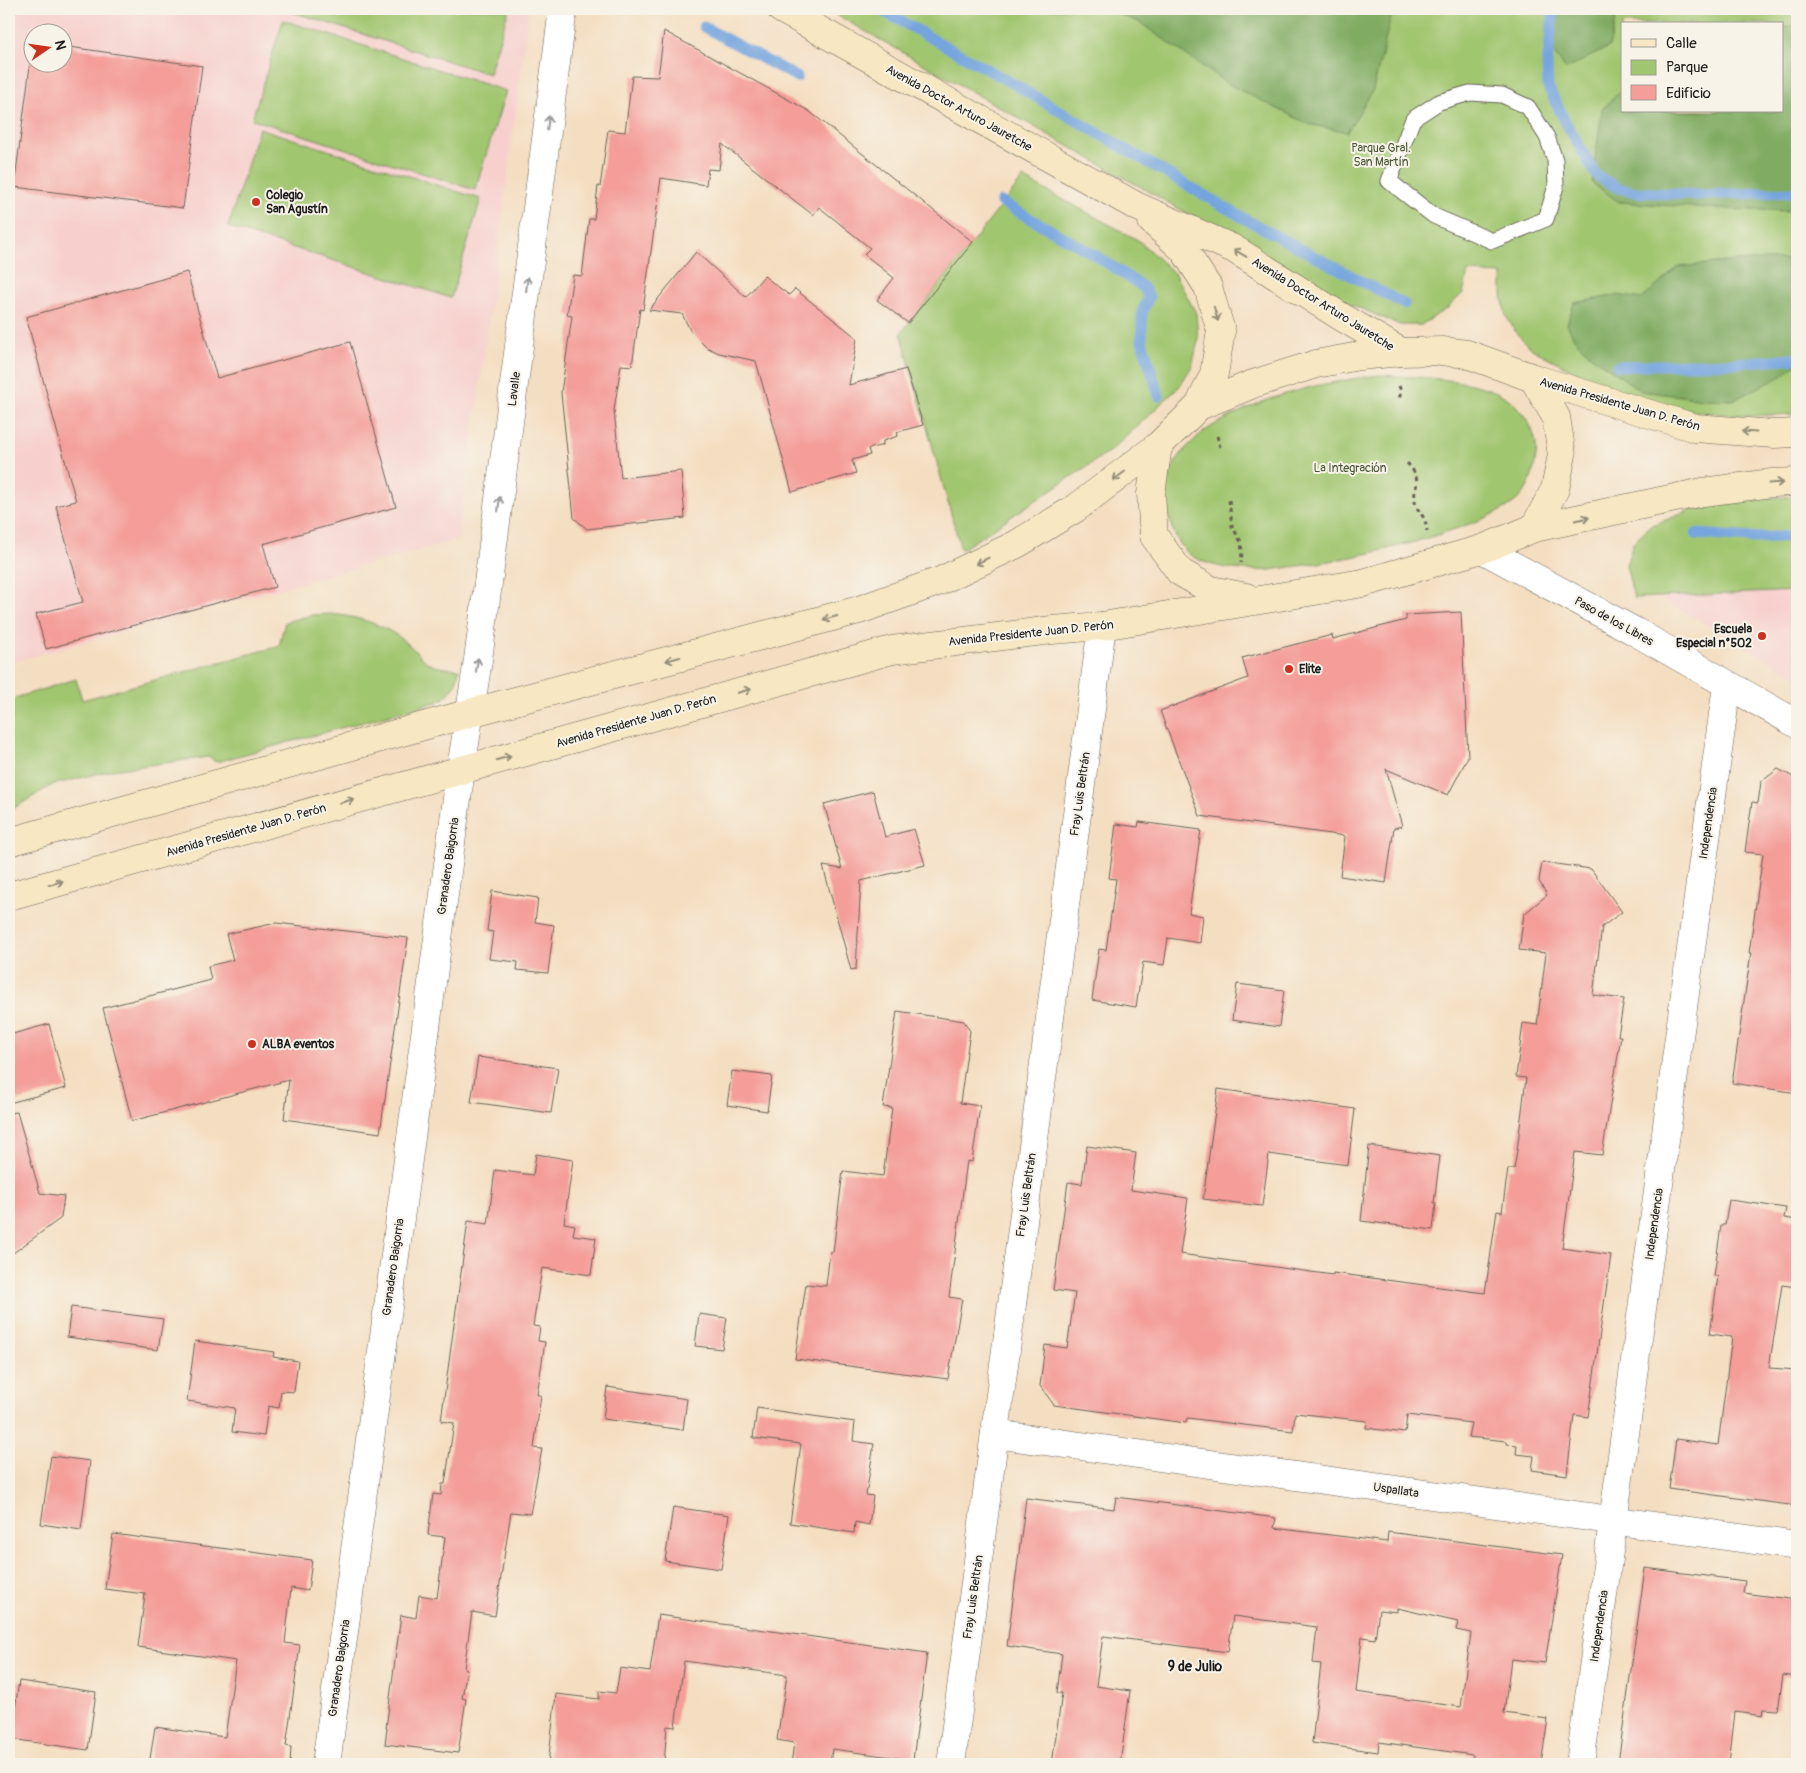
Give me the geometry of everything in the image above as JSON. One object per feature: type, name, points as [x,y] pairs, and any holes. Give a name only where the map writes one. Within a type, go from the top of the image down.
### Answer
[{"type":"main road","name":"Avenida Doctor Arturo Jauretche","points":[[781,9],[1136,206],[1234,249],[1401,352]]},
{"type":"main road","name":"Avenida Doctor Arturo Jauretche","points":[[1136,206],[1184,250],[1208,287],[1221,331],[1214,374],[1199,406]]},
{"type":"main road","name":"Avenida Presidente Juan D. Perón","points":[[9,842],[470,713],[859,610],[940,581],[1017,544],[1076,508],[1158,446],[1199,406],[1253,384],[1316,364],[1359,356],[1401,352],[1442,351],[1467,354],[1533,378],[1695,428],[1774,434],[1797,432]]},
{"type":"main road","name":"Avenida Presidente Juan D. Perón","points":[[1533,378],[1556,417],[1562,455],[1555,489],[1534,528]]},
{"type":"main road","name":"Avenida Presidente Juan D. Perón","points":[[1158,446],[1150,494],[1154,536],[1180,572],[1211,590],[1240,596],[1275,598]]},
{"type":"main road","name":"Avenida Presidente Juan D. Perón","points":[[9,896],[892,650],[1052,630],[1102,626],[1363,583],[1482,549],[1534,528],[1703,492],[1772,483],[1797,482]]},
{"type":"street","name":"Lavalle","points":[[461,769],[563,9]]},
{"type":"street","name":"Paso de los Libres","points":[[1482,549],[1797,724]]},
{"type":"street","name":"Fray Luis Beltrán","points":[[951,1764],[1102,626]]},
{"type":"street","name":"Independencia","points":[[1580,1764],[1727,685]]},
{"type":"street","name":"Granadero Baigorria","points":[[326,1764],[461,769]]},
{"type":"street","name":"Uspallata","points":[[995,1434],[1797,1546]]},
{"type":"lane","points":[[1470,94],[1502,95],[1528,107],[1547,137],[1555,160],[1556,186],[1546,219],[1492,241],[1434,216],[1389,181],[1413,119],[1439,102],[1470,94]]},
{"type":"path","points":[[1407,463],[1418,481],[1416,504],[1426,519],[1427,532],[1440,561]]},
{"type":"path","points":[[1229,500],[1232,526],[1241,542],[1240,596]]},
{"type":"shaded area","name":"Colegio San Agustín","points":[[9,9],[529,9],[486,342],[458,540],[9,663]]},
{"type":"shaded area","name":"Escuela Especial n°502","points":[[1797,590],[1797,676],[1656,596]]},
{"type":"green space","points":[[283,9],[509,9],[489,74]]},
{"type":"green space","name":"Parque Gral. San Martín","points":[[826,9],[1797,9],[1797,414],[1747,416],[1700,412],[1642,400],[1598,384],[1532,349],[1517,334],[1506,316],[1502,295],[1502,274],[1468,272],[1463,293],[1448,308],[1421,325],[1400,325],[1340,300]]},
{"type":"green space","points":[[1104,9],[1393,9],[1373,90],[1347,132],[1308,124],[1228,84],[1139,22]]},
{"type":"green space","points":[[1550,9],[1618,9],[1609,47],[1566,69],[1546,42]]},
{"type":"green space","points":[[283,20],[506,91],[475,190],[252,119]]},
{"type":"green space","points":[[1797,24],[1797,211],[1721,209],[1619,202],[1592,183],[1602,109],[1621,91],[1621,112],[1784,112],[1784,27]]},
{"type":"green space","points":[[259,128],[481,199],[451,298],[228,227]]},
{"type":"green space","points":[[1023,178],[1138,240],[1174,273],[1196,313],[1198,341],[1192,366],[1179,387],[1113,449],[961,550],[901,333]]},
{"type":"green space","points":[[1792,259],[1797,267],[1797,363],[1782,376],[1733,400],[1704,399],[1641,391],[1590,355],[1574,338],[1567,324],[1574,303],[1617,295],[1642,299],[1678,267],[1735,261]]},
{"type":"green space","name":"La Integración","points":[[1379,375],[1425,378],[1475,385],[1490,389],[1514,404],[1530,425],[1536,448],[1532,474],[1528,486],[1521,497],[1503,510],[1488,517],[1435,536],[1388,549],[1317,563],[1269,570],[1238,570],[1206,563],[1186,551],[1177,539],[1170,522],[1165,503],[1166,490],[1171,470],[1176,461],[1197,437],[1214,425],[1265,401],[1302,389]]},
{"type":"green space","points":[[1797,496],[1797,591],[1634,598],[1626,565],[1634,541],[1650,526],[1694,509],[1768,498]]},
{"type":"green space","points":[[331,614],[373,623],[401,638],[431,665],[459,669],[453,688],[440,701],[216,762],[208,757],[112,770],[52,785],[9,811],[9,702],[18,697],[76,679],[82,700],[279,646],[285,622],[311,615]]},
{"type":"building","points":[[664,31],[809,111],[973,242],[908,323],[877,300],[894,278],[864,254],[870,248],[819,207],[813,215],[722,144],[719,170],[708,169],[706,185],[661,178],[643,310],[640,309],[632,366],[621,365],[614,410],[621,478],[681,471],[685,518],[587,529],[574,518],[561,393],[572,316],[567,315],[573,275],[582,276],[589,219],[594,219],[608,130],[625,132],[632,76],[658,77]]},
{"type":"building","points":[[72,47],[202,66],[183,208],[14,187],[29,72],[72,72]]},
{"type":"building","points":[[696,252],[746,297],[764,276],[789,295],[795,289],[857,338],[849,385],[906,369],[923,425],[897,432],[898,436],[883,441],[883,445],[868,449],[870,455],[852,460],[856,473],[792,492],[756,361],[719,353],[706,347],[691,332],[682,314],[649,310]]},
{"type":"building","points":[[187,272],[217,378],[350,342],[396,507],[263,544],[275,587],[46,649],[36,614],[83,602],[56,506],[76,501],[26,317]]},
{"type":"building","points":[[1461,612],[1468,757],[1448,795],[1386,769],[1402,826],[1394,828],[1386,883],[1340,876],[1345,836],[1200,816],[1160,711],[1248,678],[1242,658],[1332,635],[1333,639],[1406,620],[1406,615]]},
{"type":"building","points":[[1778,769],[1797,779],[1797,1093],[1732,1083],[1763,854],[1745,852],[1752,802],[1758,803],[1761,782]]},
{"type":"building","points":[[873,791],[885,837],[914,829],[925,865],[861,881],[856,969],[851,970],[823,866],[842,869],[824,804]]},
{"type":"building","points":[[1139,822],[1201,830],[1189,913],[1203,916],[1200,943],[1168,938],[1164,965],[1143,962],[1136,1007],[1092,1000],[1099,949],[1106,950],[1116,879],[1109,878],[1116,824],[1138,827]]},
{"type":"building","points":[[1542,862],[1591,869],[1622,912],[1602,927],[1593,995],[1624,999],[1618,1036],[1621,1036],[1602,1155],[1575,1152],[1562,1248],[1611,1255],[1588,1417],[1574,1415],[1567,1475],[1532,1470],[1534,1456],[1516,1454],[1517,1445],[1507,1444],[1507,1441],[1468,1437],[1471,1423],[1407,1415],[1405,1433],[1366,1428],[1367,1421],[1295,1413],[1293,1431],[1187,1418],[1186,1423],[1054,1405],[1040,1386],[1045,1345],[1067,1348],[1075,1293],[1053,1290],[1068,1182],[1082,1184],[1087,1146],[1136,1153],[1131,1190],[1188,1198],[1180,1254],[1485,1293],[1497,1211],[1502,1212],[1508,1169],[1514,1169],[1517,1151],[1526,1078],[1516,1077],[1523,1023],[1537,1025],[1546,953],[1519,950],[1524,914],[1547,895],[1539,881]]},
{"type":"building","points":[[492,891],[538,898],[535,922],[554,925],[548,973],[517,970],[518,962],[489,959],[493,932],[487,931]]},
{"type":"building","name":"ALBA eventos","points":[[276,923],[408,938],[380,1133],[284,1119],[289,1080],[132,1121],[103,1008],[211,980],[208,966],[233,960],[226,934]]},
{"type":"building","points":[[1237,984],[1284,990],[1279,1027],[1232,1020]]},
{"type":"building","points":[[897,1011],[964,1021],[970,1031],[960,1103],[980,1106],[972,1162],[967,1161],[949,1297],[962,1299],[948,1379],[795,1359],[806,1284],[826,1286],[830,1252],[833,1252],[843,1171],[883,1176],[892,1108],[883,1107]]},
{"type":"building","points":[[49,1024],[66,1088],[9,1103],[9,1035]]},
{"type":"building","points":[[478,1057],[558,1068],[551,1113],[471,1102]]},
{"type":"building","points":[[732,1071],[772,1076],[767,1111],[727,1105]]},
{"type":"building","points":[[1218,1089],[1355,1109],[1348,1165],[1269,1154],[1262,1206],[1203,1199]]},
{"type":"building","points":[[17,1112],[40,1193],[64,1196],[61,1218],[9,1256],[9,1113]]},
{"type":"building","points":[[1369,1146],[1440,1156],[1434,1203],[1436,1203],[1433,1230],[1361,1221]]},
{"type":"building","points":[[536,1154],[573,1160],[564,1223],[575,1225],[573,1235],[596,1238],[591,1275],[542,1268],[533,1326],[540,1327],[538,1341],[545,1342],[537,1395],[541,1395],[534,1448],[542,1449],[530,1514],[511,1512],[495,1616],[472,1612],[464,1668],[467,1669],[462,1698],[466,1699],[458,1753],[385,1744],[401,1615],[416,1618],[419,1595],[437,1598],[445,1537],[428,1535],[433,1494],[441,1495],[442,1484],[445,1484],[454,1423],[441,1421],[468,1221],[488,1224],[495,1170],[533,1175]]},
{"type":"building","points":[[1729,1200],[1786,1208],[1784,1218],[1797,1220],[1797,1287],[1782,1285],[1769,1368],[1797,1370],[1797,1506],[1669,1489],[1676,1439],[1718,1445],[1732,1337],[1710,1334],[1718,1276],[1714,1276],[1721,1225],[1725,1225]]},
{"type":"building","points":[[71,1307],[163,1319],[158,1350],[67,1337]]},
{"type":"building","points":[[699,1314],[727,1318],[722,1349],[695,1346]]},
{"type":"building","points":[[195,1341],[274,1352],[273,1357],[298,1361],[294,1392],[281,1391],[279,1408],[268,1406],[264,1436],[232,1432],[235,1408],[187,1401]]},
{"type":"building","points":[[607,1387],[687,1399],[683,1430],[603,1419]]},
{"type":"building","points":[[757,1408],[855,1422],[853,1441],[874,1444],[866,1495],[873,1496],[869,1525],[855,1522],[854,1533],[790,1523],[801,1444],[753,1438]]},
{"type":"building","points":[[51,1456],[90,1461],[81,1530],[41,1524]]},
{"type":"building","points":[[1116,1497],[1276,1518],[1274,1528],[1387,1542],[1388,1532],[1562,1555],[1545,1663],[1511,1659],[1504,1713],[1548,1719],[1541,1764],[1472,1764],[1473,1755],[1379,1742],[1378,1752],[1312,1743],[1321,1664],[1313,1663],[1317,1627],[1233,1616],[1228,1652],[1103,1636],[1096,1686],[1130,1691],[1120,1764],[1052,1764],[1062,1693],[1057,1693],[1062,1654],[1007,1646],[1026,1498],[1114,1509]],"holes":[[[1397,1608],[1458,1622],[1456,1630],[1471,1633],[1461,1707],[1356,1692],[1362,1637],[1375,1639],[1379,1610],[1397,1612]]]},
{"type":"building","points":[[673,1507],[729,1515],[721,1569],[665,1561]]},
{"type":"building","points":[[113,1534],[312,1560],[308,1591],[291,1588],[285,1643],[300,1645],[286,1746],[291,1747],[290,1764],[189,1764],[150,1759],[155,1727],[225,1737],[236,1661],[138,1647],[145,1594],[105,1589]]},
{"type":"building","points":[[1645,1568],[1745,1581],[1743,1593],[1797,1600],[1797,1677],[1783,1675],[1778,1710],[1763,1709],[1762,1716],[1735,1712],[1729,1764],[1618,1764]]},
{"type":"building","points":[[658,1615],[927,1653],[913,1760],[832,1749],[830,1764],[791,1764],[794,1743],[777,1740],[787,1675],[684,1661],[675,1727],[667,1726],[664,1764],[548,1764],[556,1694],[599,1699],[599,1691],[616,1693],[620,1668],[650,1672]]},
{"type":"building","points":[[19,1681],[96,1692],[88,1750],[11,1739]]},
{"type":"waterway","points":[[879,9],[1017,86],[1245,219],[1404,304]]},
{"type":"waterway","points":[[1554,9],[1547,64],[1548,87],[1596,175],[1618,188],[1635,192],[1702,195],[1797,192]]},
{"type":"waterway","points":[[704,27],[797,77]]},
{"type":"waterway","points":[[1001,202],[1095,255],[1143,287],[1149,297],[1142,312],[1142,341],[1159,396]]},
{"type":"waterway","points":[[1618,366],[1736,363],[1797,358]]},
{"type":"waterway","points":[[1696,534],[1752,538],[1797,536]]},
{"type":"place","name":"Colegio San Agustín","points":[[256,202]]},
{"type":"place","name":"Escuela Especial n°502","points":[[1762,636]]},
{"type":"place","name":"Elite","points":[[1289,669]]},
{"type":"place","name":"ALBA eventos","points":[[252,1044]]},
{"type":"district","name":"9 de Julio","points":[[1195,1666]]}]
